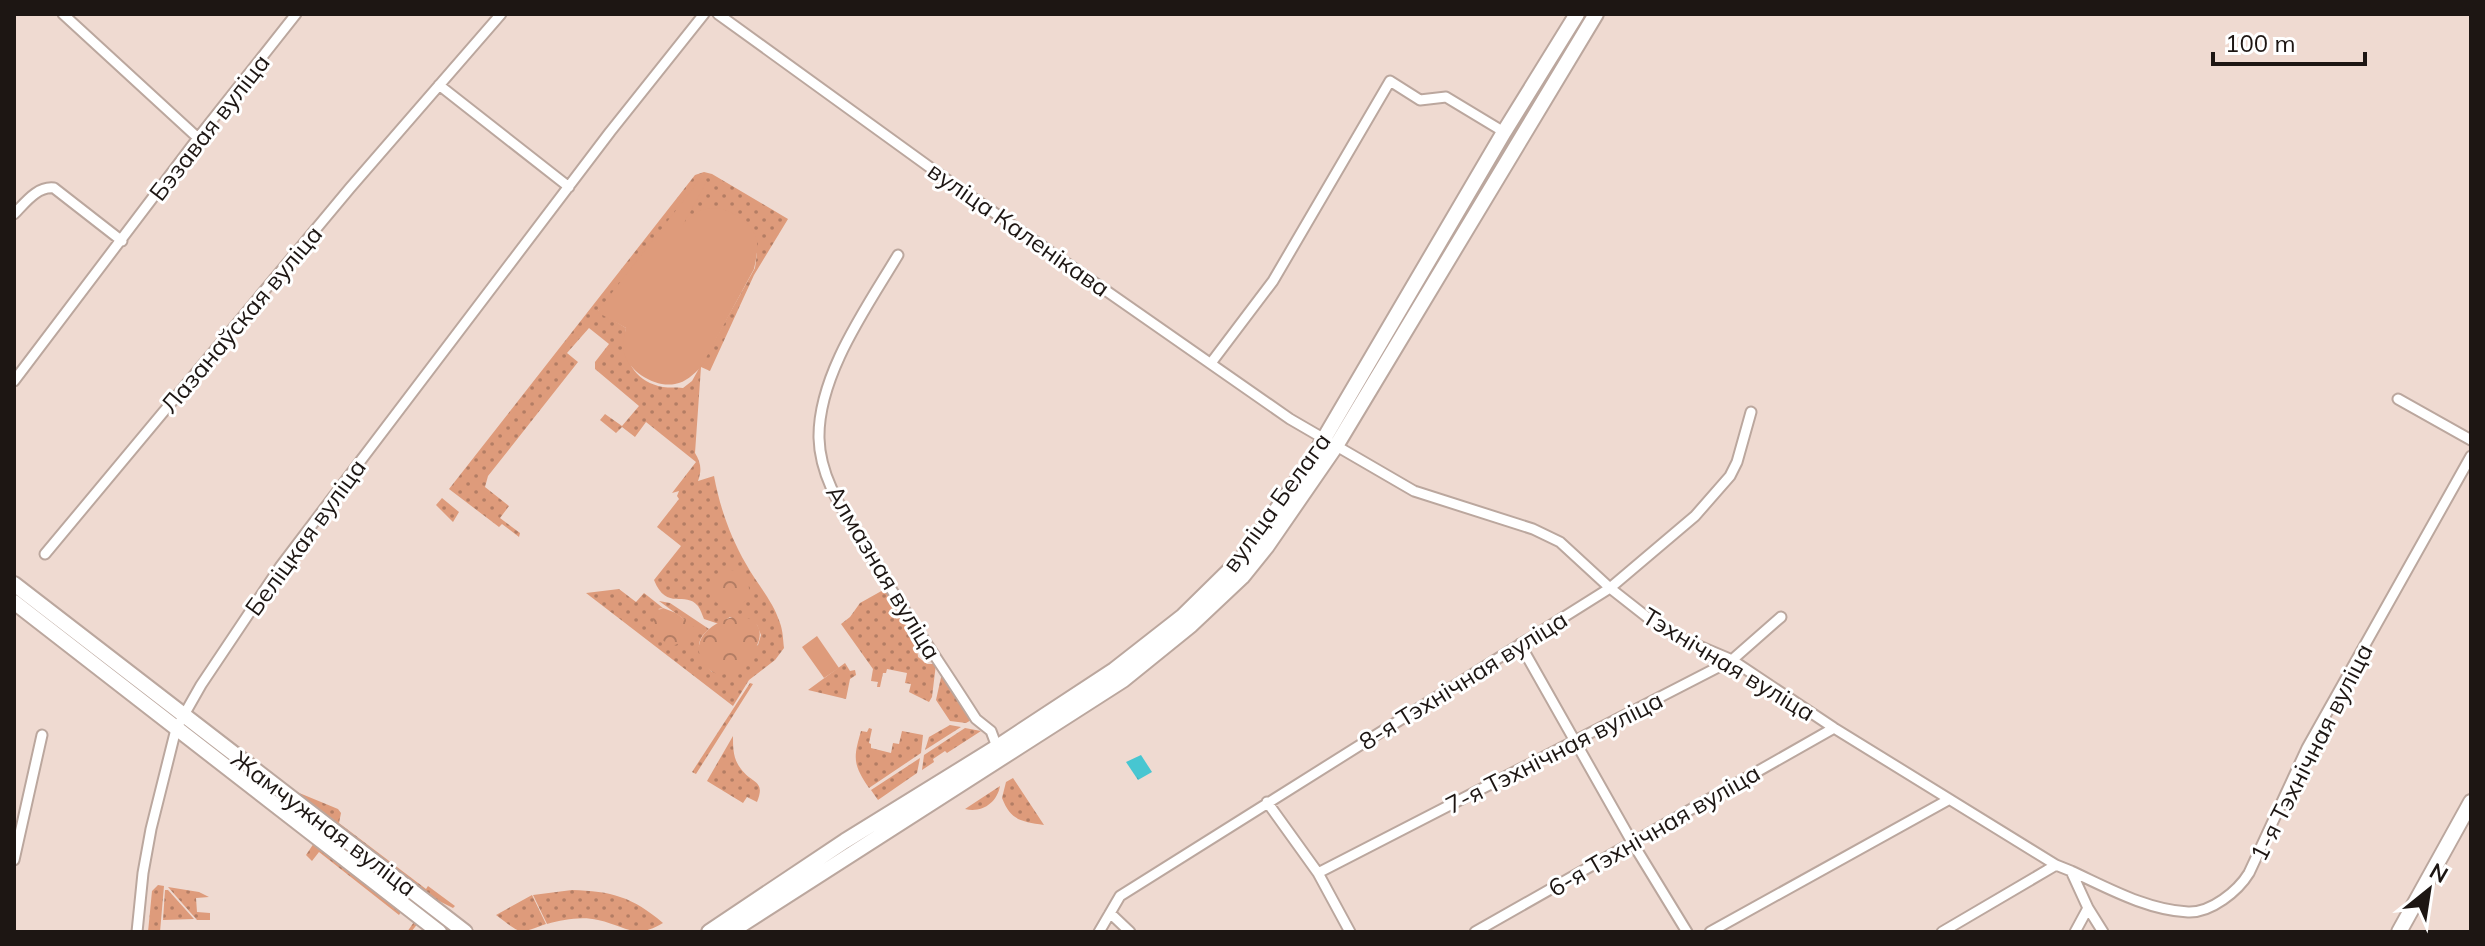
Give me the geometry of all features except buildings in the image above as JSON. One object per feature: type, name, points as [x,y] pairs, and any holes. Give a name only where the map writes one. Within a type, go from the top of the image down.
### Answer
[{"type":"street","points":[[63,14],[198,138]]},
{"type":"street","name":"Бэзавая вуліца","points":[[14,381],[296,14]]},
{"type":"street","name":"Лазанаўская вуліца","points":[[45,554],[340,200],[501,14]]},
{"type":"street","name":"Беліцкая вуліца","points":[[137,932],[148,843],[176,729],[184,714],[280,567],[704,14]]},
{"type":"street","name":"вуліца Каленікава","points":[[718,14],[932,169],[1290,419],[1330,442]]},
{"type":"street","name":"вуліца Белага","points":[[709,932],[845,841],[1114,670],[1183,616],[1242,558],[1330,442],[1504,132],[1577,14]]},
{"type":"street","name":"вуліца Белага","points":[[730,932],[1123,680],[1191,625],[1242,577],[1267,546],[1596,14]]},
{"type":"street","points":[[1211,363],[1273,281],[1390,81],[1420,100],[1441,96],[1454,100],[1504,132]]},
{"type":"street","points":[[439,85],[569,187]]},
{"type":"street","points":[[14,214],[36,192],[46,187],[54,188],[122,241]]},
{"type":"street","name":"Алмазная вуліца","points":[[898,255],[842,349],[826,395],[819,437],[825,473],[838,502],[886,583],[976,719],[991,731],[997,747]]},
{"type":"street","points":[[2398,399],[2471,440]]},
{"type":"street","name":"8-я Тэхнічная вуліца","points":[[1110,913],[1120,896],[1610,588],[1695,516],[1730,476],[1751,412]]},
{"type":"street","name":"Тэхнічная вуліца","points":[[1330,442],[1414,491],[1533,529],[1560,542],[1652,621],[1680,638],[1732,660],[1948,800],[2071,871]]},
{"type":"street","name":"1-я Тэхнічная вуліца","points":[[2071,871],[2146,904],[2191,912],[2214,905],[2242,885],[2307,748],[2471,456]]},
{"type":"street","name":"Жамчужная вуліца","points":[[14,584],[465,932]]},
{"type":"street","name":"Жамчужная вуліца","points":[[14,602],[439,932]]},
{"type":"street","name":"7-я Тэхнічная вуліца","points":[[1318,873],[1732,660],[1781,617]]},
{"type":"street","points":[[1520,644],[1574,742],[1687,932]]},
{"type":"street","name":"6-я Тэхнічная вуліца","points":[[1475,932],[1834,728]]},
{"type":"street","points":[[15,854],[42,735]]},
{"type":"street","points":[[1710,932],[1948,800]]},
{"type":"street","points":[[1267,802],[1318,873],[1350,932]]},
{"type":"street","points":[[2399,932],[2471,802]]},
{"type":"street","points":[[1942,932],[2056,865]]},
{"type":"street","points":[[2071,871],[2103,932]]},
{"type":"street","points":[[2075,932],[2088,908]]},
{"type":"street","points":[[1099,932],[1110,913],[1130,932]]},
{"type":"green space","points":[[1584,14],[1592,14],[1349,411],[1502,149]]},
{"type":"green space","points":[[704,172],[712,174],[788,219],[754,275],[710,371],[701,367],[695,453],[700,467],[698,481],[714,476],[730,532],[777,615],[784,648],[775,660],[749,680],[733,706],[586,593],[619,589],[636,602],[644,593],[663,608],[658,609],[685,620],[659,601],[670,603],[709,629],[700,640],[699,650],[712,672],[758,645],[761,635],[757,625],[730,617],[719,624],[704,619],[693,602],[670,598],[659,590],[654,580],[681,546],[657,527],[679,499],[679,491],[672,493],[696,462],[646,422],[635,437],[622,427],[616,433],[600,420],[605,414],[622,426],[639,406],[595,369],[595,362],[609,344],[589,328],[567,353],[578,362],[488,476],[485,487],[509,506],[500,518],[520,533],[519,537],[502,524],[499,527],[449,489],[695,175]],"holes":[[[680,229],[757,253],[755,268],[692,381],[683,388],[663,387],[637,374],[625,348],[626,328],[598,311]]]},
{"type":"green space","points":[[701,178],[707,181],[683,225],[703,210],[726,210],[741,218],[752,230],[756,237],[756,261],[701,367],[683,382],[660,384],[637,372],[627,360],[623,346],[626,328],[597,312]]},
{"type":"green space","points":[[442,498],[459,512],[453,522],[436,505]]},
{"type":"green space","points":[[730,570],[743,576],[749,589],[743,602],[730,608],[717,602],[711,589],[717,576]]},
{"type":"green space","points":[[885,589],[920,640],[918,657],[927,664],[936,664],[929,702],[909,692],[911,684],[905,683],[907,673],[887,669],[880,687],[877,687],[878,682],[871,681],[873,669],[841,624],[860,603]]},
{"type":"green space","points":[[663,608],[676,613],[699,631],[698,635],[675,645],[660,638],[653,618],[654,612]]},
{"type":"green space","points":[[739,616],[753,621],[759,629],[755,650],[737,668],[727,674],[717,674],[703,662],[699,653],[702,637],[714,625]]},
{"type":"green space","points":[[817,636],[839,668],[824,678],[802,647]]},
{"type":"green space","points":[[845,663],[850,671],[855,670],[856,675],[850,679],[846,699],[808,690]]},
{"type":"green space","points":[[942,673],[973,719],[966,723],[950,721],[936,700]]},
{"type":"green space","points":[[750,683],[753,684],[696,774],[692,772]]},
{"type":"green space","points":[[950,725],[961,727],[925,750],[929,737]]},
{"type":"green space","points":[[869,728],[872,729],[871,748],[891,753],[893,743],[899,744],[902,731],[923,735],[921,753],[869,788],[857,767],[856,755],[861,731],[867,732]]},
{"type":"green space","points":[[965,728],[981,731],[947,753],[945,751],[922,770],[924,755]]},
{"type":"green space","points":[[733,736],[738,765],[759,786],[757,802],[747,797],[743,803],[707,781]]},
{"type":"green space","points":[[227,755],[457,932],[450,932],[225,758]]},
{"type":"green space","points":[[920,758],[917,773],[878,800],[871,790]]},
{"type":"green space","points":[[1013,778],[1044,825],[1023,821],[1009,811],[1002,798],[1006,782]]},
{"type":"green space","points":[[1000,786],[996,797],[988,805],[965,809]]},
{"type":"green space","points":[[292,790],[338,809],[341,813],[339,823],[426,889],[428,886],[455,906],[453,908],[433,898]]},
{"type":"green space","points":[[314,843],[419,922],[411,932],[407,932],[414,922],[401,912],[399,915],[319,852],[312,861],[306,855]]},
{"type":"green space","points":[[158,885],[164,886],[160,932],[148,932],[152,891]]},
{"type":"green space","points":[[168,887],[199,892],[209,897],[196,898],[197,912],[210,913],[210,920],[197,920]]},
{"type":"green space","points":[[165,890],[168,890],[194,919],[163,920]]},
{"type":"green space","points":[[572,890],[621,897],[642,907],[663,923],[645,931],[592,919],[547,924],[533,895]]},
{"type":"green space","points":[[532,895],[546,924],[520,931],[496,915]]},
{"type":"water","points":[[1141,755],[1152,772],[1138,780],[1126,762]]}]
